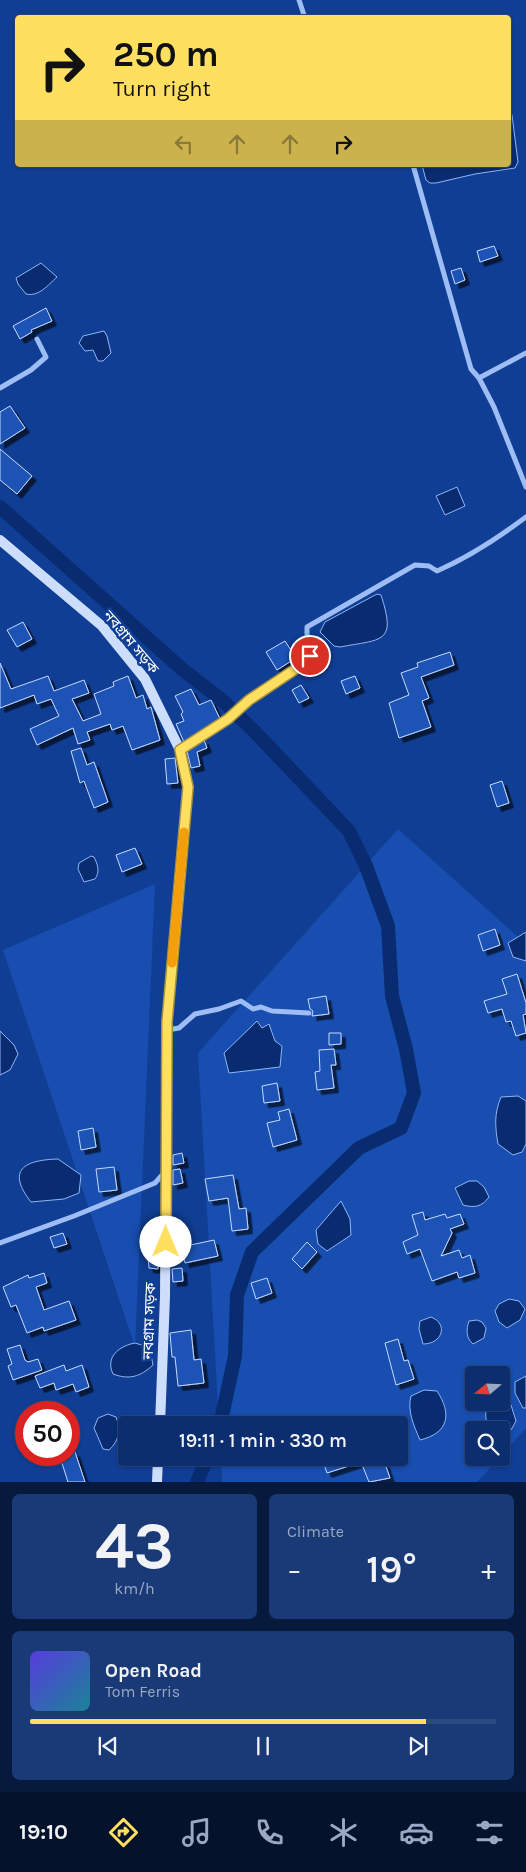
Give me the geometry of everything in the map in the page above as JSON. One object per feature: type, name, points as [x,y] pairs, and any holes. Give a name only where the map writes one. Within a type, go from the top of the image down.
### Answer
[{"type":"main road","name":"নবগ্রাম সড়ক","points":[[0,540],[102,626],[145,679],[180,750],[188,787],[167,1030],[165,1296],[160,1416]]},
{"type":"main road","points":[[157,1482],[158,1466]]},
{"type":"street","points":[[298,0],[304,15]]},
{"type":"street","points":[[414,167],[471,369],[479,378],[494,407],[526,487]]},
{"type":"street","points":[[0,388],[31,370],[46,358],[37,339]]},
{"type":"street","points":[[479,378],[526,353]]},
{"type":"street","points":[[180,750],[228,719],[249,700],[300,666],[310,656],[307,627],[415,565],[429,566],[437,571],[448,566],[496,540],[526,517]]},
{"type":"street","points":[[167,1030],[179,1028],[195,1014],[241,1001],[253,1009],[261,1007],[272,1011],[309,1013]]},
{"type":"street","points":[[0,1243],[74,1216],[155,1183],[166,1171]]},
{"type":"shaded area","points":[[511,113],[518,162],[515,168],[475,174],[436,183],[430,183],[426,180],[423,167],[511,167]]},
{"type":"shaded area","points":[[41,263],[57,277],[39,292],[26,294],[16,278]]},
{"type":"shaded area","points":[[104,331],[111,353],[103,361],[98,361],[93,350],[85,351],[79,343],[83,336]]},
{"type":"shaded area","points":[[457,487],[465,506],[445,515],[436,496]]},
{"type":"shaded area","points":[[377,594],[381,595],[386,611],[387,623],[386,631],[376,640],[340,647],[334,646],[320,632],[325,622]]},
{"type":"shaded area","points":[[398,829],[526,944],[526,1428],[510,1446],[510,1421],[465,1421],[465,1466],[492,1466],[477,1482],[222,1482],[221,1466],[408,1466],[408,1416],[218,1416],[198,1053]]},
{"type":"shaded area","points":[[91,856],[94,857],[97,863],[98,874],[95,879],[84,882],[78,869],[79,863]]},
{"type":"shaded area","points":[[155,884],[135,1347],[3,950]]},
{"type":"shaded area","points":[[526,932],[526,961],[513,957],[508,943]]},
{"type":"shaded area","points":[[257,1021],[262,1028],[269,1024],[275,1041],[282,1046],[280,1067],[229,1073],[224,1053]]},
{"type":"shaded area","points":[[0,1031],[14,1045],[18,1054],[10,1070],[0,1075]]},
{"type":"shaded area","points":[[518,1096],[526,1101],[526,1144],[522,1152],[513,1155],[498,1144],[496,1115],[501,1097]]},
{"type":"shaded area","points":[[58,1159],[81,1175],[79,1193],[64,1199],[31,1202],[20,1182],[22,1169],[36,1162]]},
{"type":"shaded area","points":[[469,1181],[477,1181],[484,1187],[489,1197],[481,1205],[463,1205],[455,1188]]},
{"type":"shaded area","points":[[341,1201],[350,1219],[351,1235],[327,1251],[318,1244],[316,1230]]},
{"type":"shaded area","points":[[509,1299],[519,1301],[525,1309],[520,1320],[507,1328],[499,1322],[495,1311],[499,1304]]},
{"type":"shaded area","points":[[431,1317],[440,1324],[441,1333],[435,1341],[423,1344],[419,1329],[420,1321]]},
{"type":"shaded area","points":[[477,1320],[482,1322],[486,1328],[484,1338],[473,1344],[467,1334],[467,1328],[469,1321]]},
{"type":"shaded area","points":[[135,1343],[145,1346],[151,1355],[153,1365],[139,1375],[124,1377],[113,1374],[111,1362],[115,1353],[129,1344]]},
{"type":"shaded area","points":[[526,1376],[526,1408],[523,1408],[515,1393],[515,1382]]},
{"type":"shaded area","points":[[424,1390],[437,1391],[445,1407],[446,1415],[445,1422],[437,1433],[420,1440],[412,1418],[410,1402],[411,1396]]},
{"type":"shaded area","points":[[510,1404],[516,1421],[510,1430],[510,1421],[486,1421],[486,1411],[510,1411]]},
{"type":"shaded area","points":[[108,1414],[116,1417],[118,1435],[115,1443],[109,1450],[103,1449],[94,1428],[98,1418]]},
{"type":"building","points":[[494,246],[498,256],[480,262],[477,251]]},
{"type":"building","points":[[461,268],[465,280],[455,284],[451,271]]},
{"type":"building","points":[[46,308],[52,321],[31,330],[32,332],[20,339],[13,326]]},
{"type":"building","points":[[10,406],[25,428],[0,444],[0,412]]},
{"type":"building","points":[[0,449],[32,476],[17,494],[0,480]]},
{"type":"building","points":[[23,622],[32,639],[17,647],[7,630]]},
{"type":"building","points":[[285,641],[296,658],[277,670],[266,652]]},
{"type":"building","points":[[450,652],[454,665],[421,677],[429,698],[422,701],[431,727],[399,738],[389,703],[409,695],[401,673],[418,667],[417,663]]},
{"type":"building","points":[[0,663],[11,689],[48,676],[54,691],[84,680],[89,693],[72,699],[83,721],[101,714],[94,694],[114,686],[113,682],[128,676],[136,698],[143,695],[147,709],[151,707],[160,740],[132,750],[123,726],[112,730],[110,724],[87,732],[90,740],[78,744],[73,728],[37,745],[30,729],[59,716],[51,699],[37,704],[34,695],[0,708]]},
{"type":"building","points":[[355,676],[360,688],[346,694],[341,681]]},
{"type":"building","points":[[301,685],[309,698],[299,703],[292,690]]},
{"type":"building","points":[[191,689],[199,705],[211,700],[220,719],[184,742],[176,724],[184,721],[181,714],[183,712],[175,696]]},
{"type":"building","points":[[204,740],[207,748],[197,752],[200,766],[191,768],[187,751]]},
{"type":"building","points":[[81,748],[87,765],[94,762],[108,802],[94,808],[84,781],[80,783],[71,751]]},
{"type":"building","points":[[175,758],[178,783],[167,784],[165,759]]},
{"type":"building","points":[[502,781],[509,803],[497,807],[490,785]]},
{"type":"building","points":[[135,848],[142,864],[122,872],[116,855]]},
{"type":"building","points":[[495,929],[500,945],[483,951],[478,935]]},
{"type":"building","points":[[517,974],[526,1003],[526,1014],[523,1015],[526,1033],[516,1036],[511,1021],[506,1022],[502,1009],[488,1013],[484,1001],[507,994],[502,979]]},
{"type":"building","points":[[326,996],[329,1014],[312,1016],[313,1011],[310,1009],[308,999]]},
{"type":"building","points":[[329,1033],[341,1033],[341,1044],[329,1045]]},
{"type":"building","points":[[334,1049],[336,1065],[331,1065],[334,1088],[317,1090],[315,1072],[320,1071],[319,1050]]},
{"type":"building","points":[[277,1083],[280,1101],[264,1103],[262,1086]]},
{"type":"building","points":[[289,1109],[297,1140],[273,1147],[267,1123],[280,1120],[278,1112]]},
{"type":"building","points":[[93,1128],[96,1147],[81,1150],[78,1131]]},
{"type":"building","points":[[182,1153],[184,1163],[173,1165],[173,1155]]},
{"type":"building","points":[[114,1167],[117,1190],[99,1192],[96,1169]]},
{"type":"building","points":[[180,1169],[183,1183],[173,1185],[173,1170]]},
{"type":"building","points":[[233,1175],[239,1209],[246,1208],[248,1229],[232,1231],[228,1198],[209,1201],[205,1179]]},
{"type":"building","points":[[423,1212],[425,1220],[445,1214],[447,1218],[460,1214],[464,1224],[450,1229],[452,1233],[441,1256],[459,1250],[462,1258],[470,1255],[475,1273],[459,1278],[457,1272],[432,1281],[420,1249],[407,1254],[403,1242],[418,1235],[412,1215]]},
{"type":"building","points":[[63,1233],[67,1244],[54,1248],[50,1237]]},
{"type":"building","points":[[214,1240],[218,1256],[185,1263],[181,1247]]},
{"type":"building","points":[[307,1242],[317,1252],[302,1269],[292,1259]]},
{"type":"building","points":[[148,1257],[158,1257],[158,1269],[149,1268]]},
{"type":"building","points":[[182,1268],[183,1281],[173,1282],[172,1269]]},
{"type":"building","points":[[44,1273],[47,1283],[36,1287],[44,1310],[69,1301],[76,1320],[44,1331],[43,1327],[27,1333],[16,1305],[11,1307],[3,1287],[28,1275],[29,1278]]},
{"type":"building","points":[[267,1278],[272,1293],[256,1299],[251,1283]]},
{"type":"building","points":[[191,1330],[194,1360],[201,1359],[204,1383],[178,1386],[175,1357],[172,1357],[170,1333]]},
{"type":"building","points":[[398,1339],[404,1361],[408,1360],[414,1379],[396,1385],[385,1343]]},
{"type":"building","points":[[20,1345],[25,1360],[28,1362],[38,1359],[42,1370],[13,1380],[8,1366],[12,1364],[7,1349]]},
{"type":"building","points":[[64,1365],[66,1371],[82,1365],[89,1387],[76,1392],[73,1384],[56,1390],[54,1383],[40,1388],[35,1376]]},
{"type":"building","points":[[63,1466],[80,1466],[85,1482],[68,1482]]},
{"type":"building","points":[[325,1466],[349,1466],[327,1473]]},
{"type":"building","points":[[363,1466],[386,1466],[390,1478],[369,1482]]},
{"type":"waterway","points":[[0,507],[182,669],[223,701],[349,831],[366,866],[388,926],[392,996],[406,1049],[414,1093],[401,1128],[359,1148],[252,1252],[237,1295],[235,1356],[222,1416]]},
{"type":"waterway","points":[[197,1482],[204,1466]]},
{"type":"slow traffic","points":[[172,963],[184,832]]},
{"type":"route","points":[[166,1242],[167,1022],[188,787],[180,750],[228,719],[249,700],[300,666],[310,656]]}]
